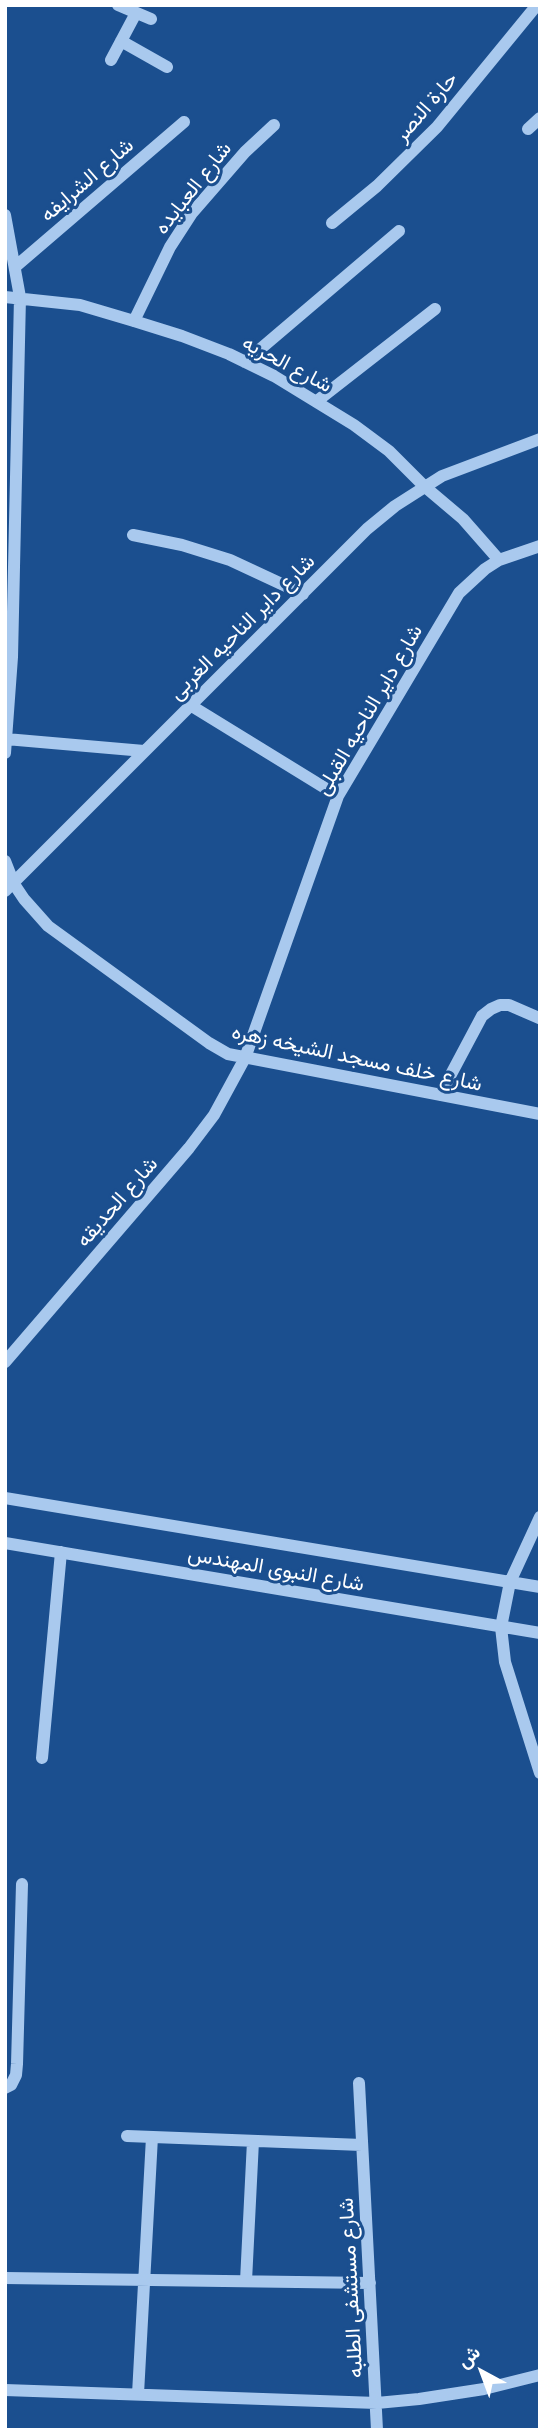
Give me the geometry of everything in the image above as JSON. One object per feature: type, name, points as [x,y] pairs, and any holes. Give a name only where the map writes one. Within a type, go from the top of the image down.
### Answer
[{"type":"street","points":[[118,5],[151,19]]},
{"type":"street","name":"حارة النصر","points":[[332,223],[377,186],[437,127],[537,5]]},
{"type":"street","points":[[111,60],[136,13]]},
{"type":"street","points":[[121,41],[167,67]]},
{"type":"street","points":[[528,129],[540,118]]},
{"type":"street","name":"شارع الشرايفه","points":[[15,267],[184,122]]},
{"type":"street","name":"شارع العبايده","points":[[134,321],[170,247],[192,214],[245,152],[274,125]]},
{"type":"street","points":[[5,215],[20,297],[10,491],[5,753]]},
{"type":"street","points":[[245,362],[399,231]]},
{"type":"street","name":"شارع الحريه","points":[[5,297],[80,306],[134,321],[182,336],[274,376],[317,401],[389,451],[463,519],[499,561]]},
{"type":"street","points":[[317,401],[435,309]]},
{"type":"street","name":"شارع داير الناحيه الغربى","points":[[10,888],[367,528],[424,486],[461,467],[540,439]]},
{"type":"street","points":[[133,535],[182,545],[230,560],[303,594]]},
{"type":"street","name":"شارع داير الناحيه القبلى","points":[[245,1058],[338,796],[459,593],[471,580],[499,561],[540,545]]},
{"type":"street","points":[[190,705],[338,796]]},
{"type":"street","points":[[6,739],[144,751]]},
{"type":"street","name":"شارع خلف مسجد الشيخه زهره","points":[[5,861],[10,888],[48,926],[228,1054],[540,1114]]},
{"type":"street","points":[[440,1096],[482,1016],[500,1005],[509,1005],[539,1018]]},
{"type":"street","name":"شارع الحديقه","points":[[5,1362],[189,1148],[214,1115],[245,1058]]},
{"type":"street","name":"شارع النبوى المهندس","points":[[5,1498],[540,1587]]},
{"type":"street","points":[[540,1517],[510,1581],[501,1627],[505,1662],[540,1773]]},
{"type":"street","name":"شارع النبوى المهندس","points":[[5,1543],[540,1633]]},
{"type":"street","points":[[42,1758],[61,1552]]},
{"type":"street","points":[[5,2088],[11,2085],[16,2075],[22,1884]]},
{"type":"street","points":[[5,2010],[19,2010]]},
{"type":"street","name":"شارع مستشفى الطلبه","points":[[359,2083],[377,2430]]},
{"type":"street","points":[[127,2136],[362,2145]]},
{"type":"street","points":[[138,2395],[152,2137]]},
{"type":"street","points":[[246,2281],[253,2141]]},
{"type":"street","points":[[5,2278],[370,2283]]},
{"type":"street","points":[[5,2390],[377,2403],[471,2391],[540,2375]]}]
